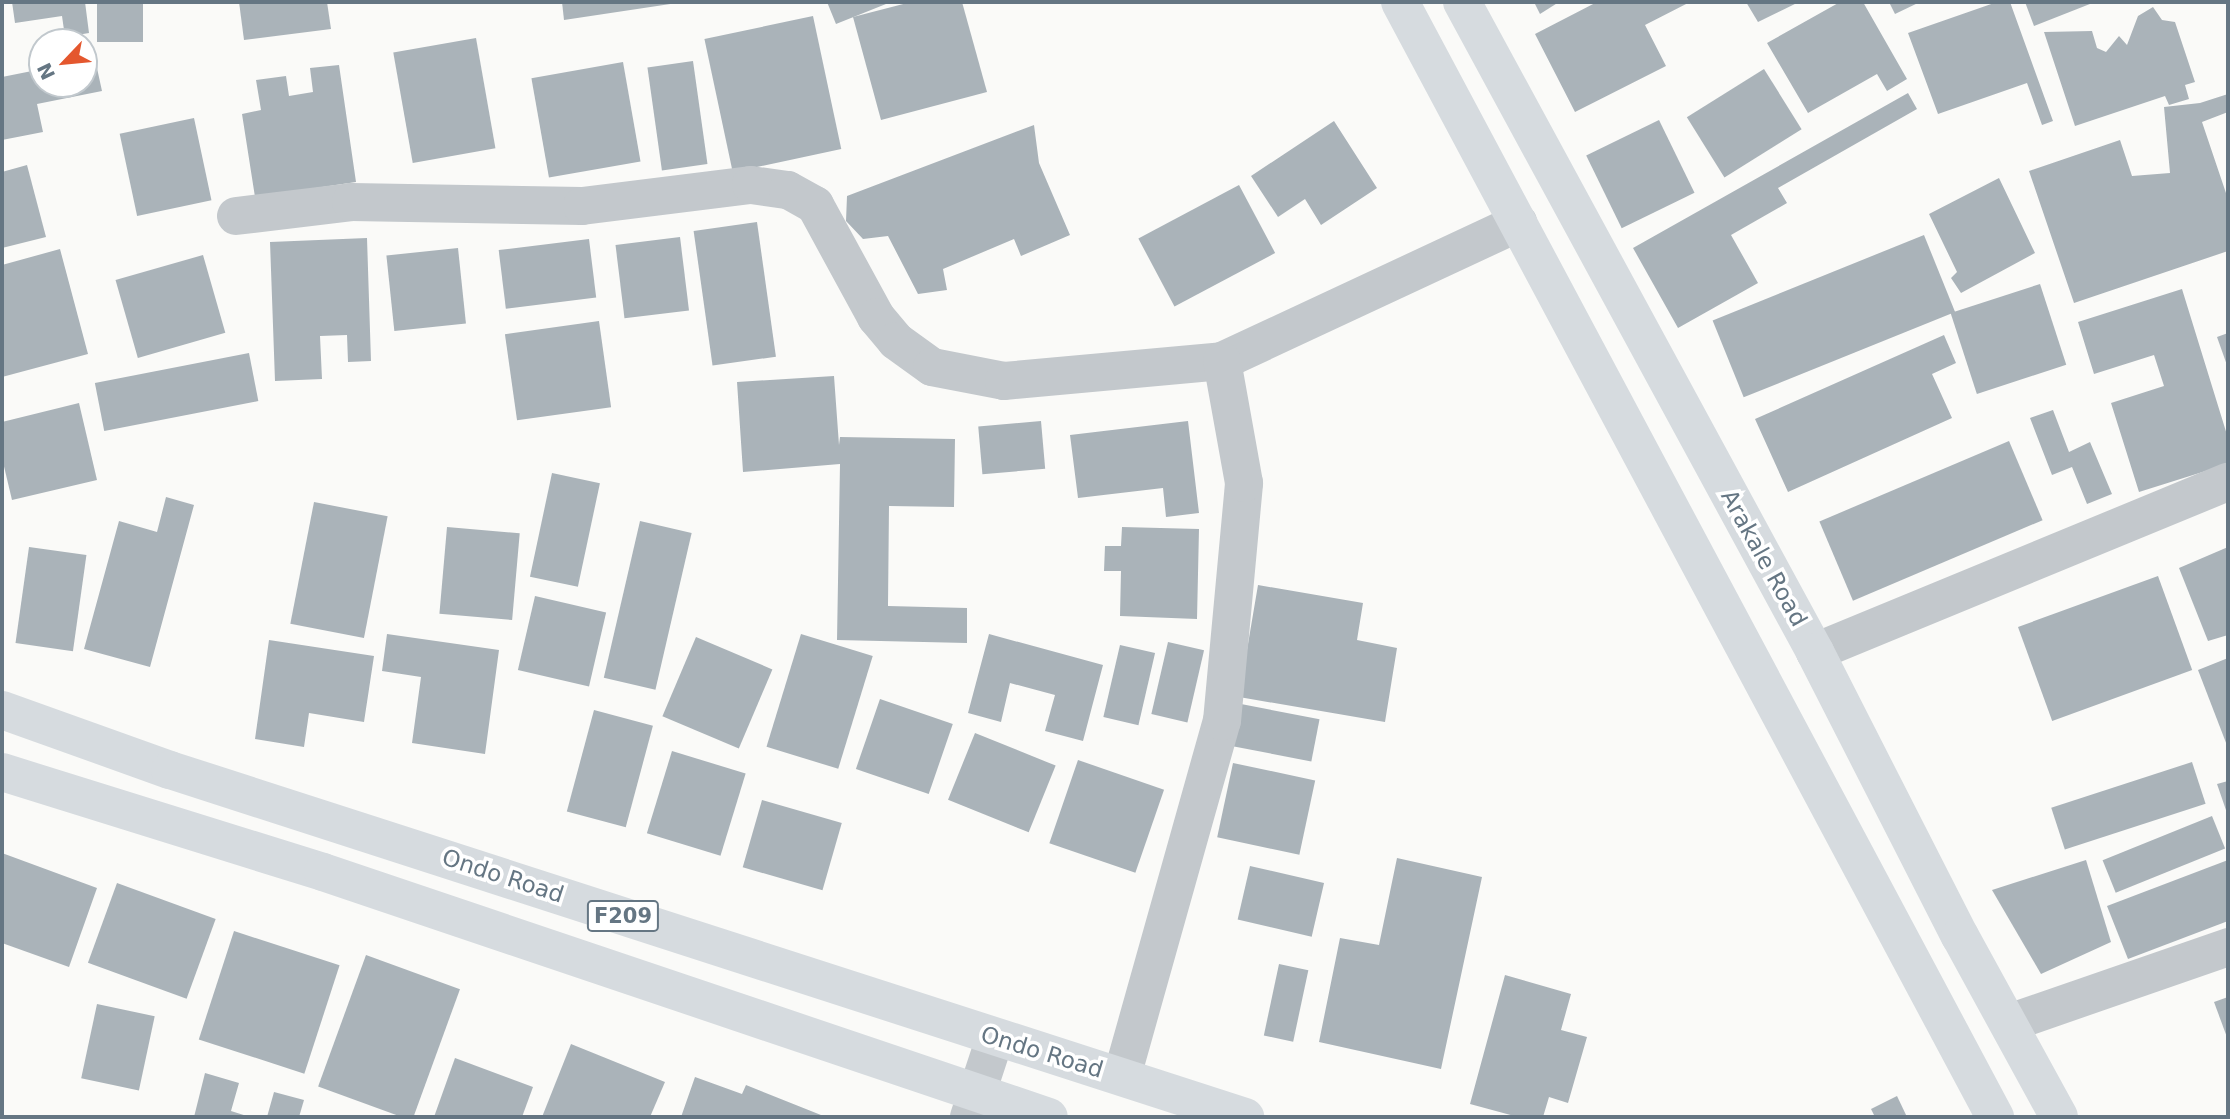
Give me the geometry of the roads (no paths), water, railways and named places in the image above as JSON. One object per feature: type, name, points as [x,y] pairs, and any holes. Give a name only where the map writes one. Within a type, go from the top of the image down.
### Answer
[{"type":"main road","points":[[1399,2],[1995,1117]]},
{"type":"main road","name":"Arakale Road","points":[[1462,2],[1815,652],[2059,1117]]},
{"type":"main road","name":"Ondo Road","points":[[2,710],[170,770],[1245,1117]]},
{"type":"main road","name":"F209","points":[[2,772],[323,872],[972,1105],[1049,1117]]},
{"type":"street","points":[[236,216],[351,202],[582,206],[751,185],[788,190],[815,205],[876,317],[896,341],[932,366],[1004,381],[1222,361],[1518,223]]},
{"type":"street","points":[[1122,1076],[1222,721],[1244,483],[1222,361]]},
{"type":"street","points":[[1815,652],[2228,482]]},
{"type":"street","points":[[2008,1023],[2228,947]]},
{"type":"street","points":[[972,1105],[995,1038]]}]
